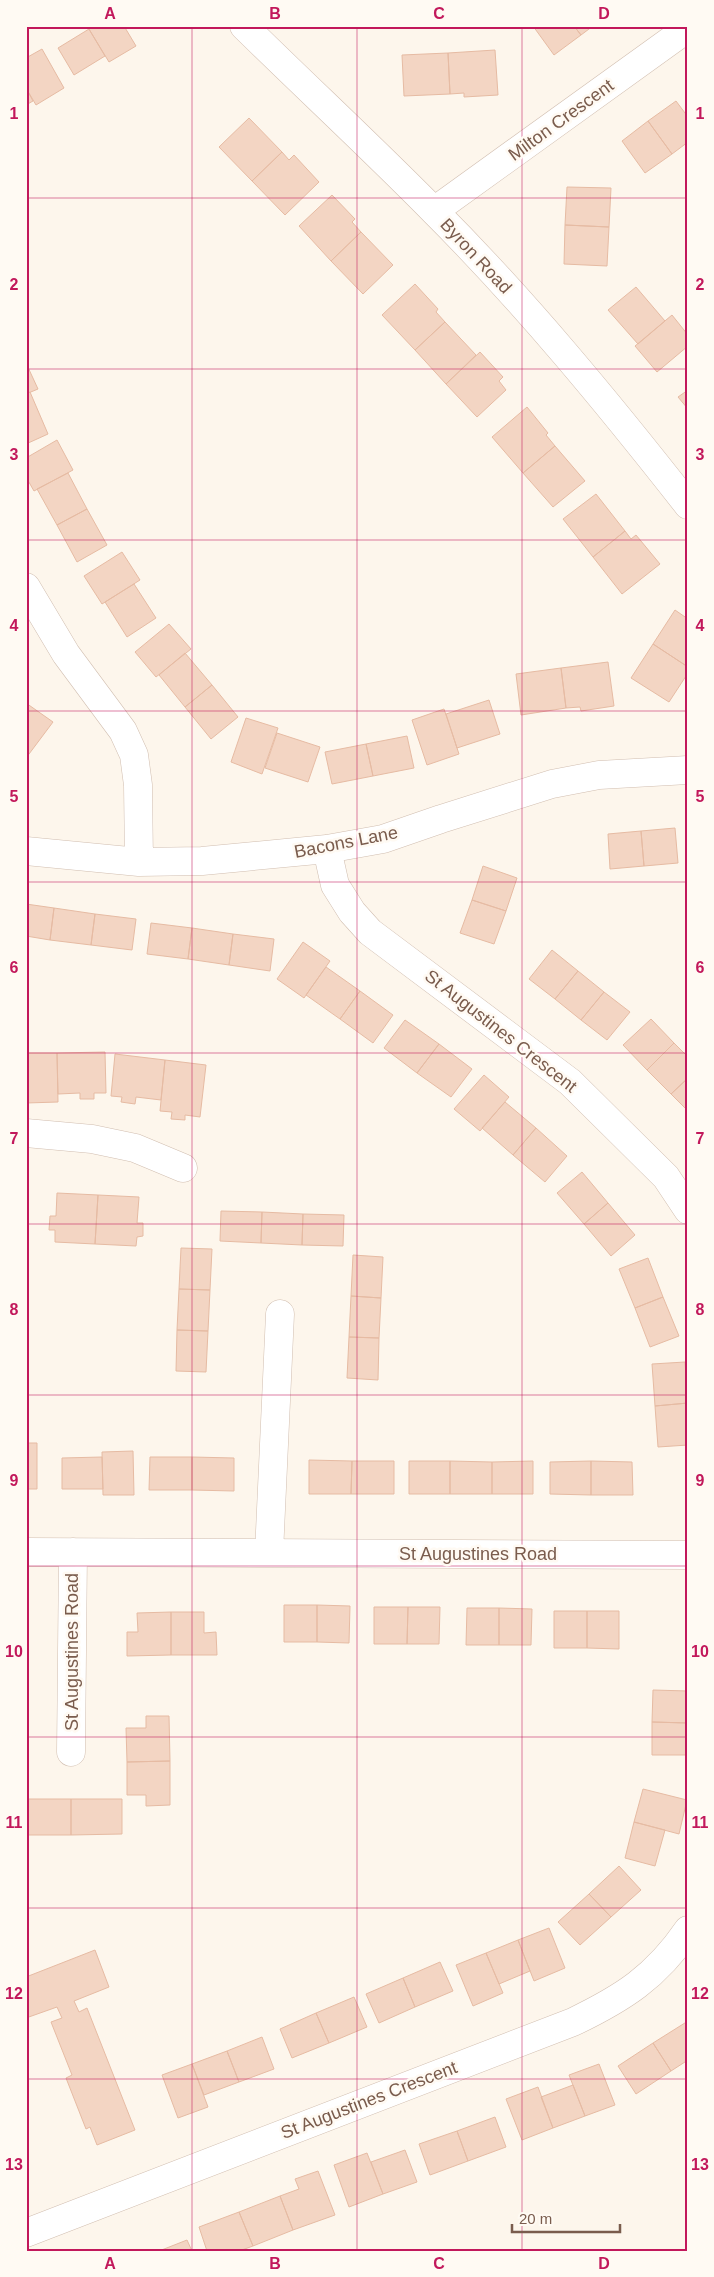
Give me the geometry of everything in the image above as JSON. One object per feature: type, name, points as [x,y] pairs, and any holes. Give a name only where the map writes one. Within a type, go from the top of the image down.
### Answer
[{"type":"street","name":"Byron Road","points":[[244,26],[434,211],[504,286],[609,406],[688,505]]},
{"type":"street","name":"Milton Crescent","points":[[434,211],[688,28]]},
{"type":"street","points":[[26,588],[66,654],[124,731],[134,756],[138,785],[139,862]]},
{"type":"street","name":"Bacons Lane","points":[[26,851],[139,862],[202,861],[327,849],[383,839],[552,784],[599,775],[688,770]]},
{"type":"street","name":"St Augustines Crescent","points":[[327,849],[335,885],[352,912],[370,932],[570,1082],[666,1176],[688,1210]]},
{"type":"street","points":[[26,1132],[92,1139],[135,1148],[183,1168]]},
{"type":"street","points":[[268,1553],[280,1314]]},
{"type":"street","name":"St Augustines Road","points":[[26,1552],[688,1555]]},
{"type":"street","name":"St Augustines Road","points":[[71,1752],[73,1552]]},
{"type":"street","name":"St Augustines Crescent","points":[[26,2233],[573,2022],[609,2004],[644,1982],[673,1951],[688,1930]]},
{"type":"building","points":[[87,26],[124,26],[136,46],[109,62]]},
{"type":"building","points":[[533,26],[574,26],[581,35],[554,55]]},
{"type":"building","points":[[574,26],[593,26],[581,35]]},
{"type":"building","points":[[89,29],[105,56],[74,75],[58,48]]},
{"type":"building","points":[[42,49],[64,88],[36,105],[26,88],[26,58]]},
{"type":"building","points":[[495,50],[498,95],[464,97],[464,93],[450,94],[448,53]]},
{"type":"building","points":[[448,53],[450,94],[404,96],[402,55]]},
{"type":"building","points":[[26,88],[33,101],[26,105]]},
{"type":"building","points":[[676,101],[688,117],[688,142],[672,154],[648,121]]},
{"type":"building","points":[[249,118],[282,152],[252,181],[219,147]]},
{"type":"building","points":[[648,121],[672,154],[645,173],[622,141]]},
{"type":"building","points":[[282,152],[289,160],[294,155],[319,182],[285,215],[252,181]]},
{"type":"building","points":[[567,187],[611,188],[609,227],[565,225]]},
{"type":"building","points":[[332,195],[355,219],[352,222],[361,232],[331,261],[299,226]]},
{"type":"building","points":[[565,225],[609,227],[607,266],[564,264]]},
{"type":"building","points":[[361,232],[393,265],[363,294],[331,261]]},
{"type":"building","points":[[415,284],[438,309],[436,312],[445,322],[415,350],[382,315]]},
{"type":"building","points":[[636,287],[665,321],[638,344],[608,310]]},
{"type":"building","points":[[672,315],[688,335],[688,346],[657,372],[635,346]]},
{"type":"building","points":[[445,322],[476,355],[446,384],[415,350]]},
{"type":"building","points":[[480,352],[503,377],[499,381],[506,390],[477,417],[446,384]]},
{"type":"building","points":[[26,363],[38,389],[26,394]]},
{"type":"building","points":[[688,390],[688,409],[678,397]]},
{"type":"building","points":[[30,392],[48,434],[26,444],[26,394]]},
{"type":"building","points":[[527,407],[548,433],[546,435],[555,446],[523,473],[492,437]]},
{"type":"building","points":[[57,440],[73,470],[34,491],[26,477],[26,458]]},
{"type":"building","points":[[555,446],[585,481],[553,507],[523,473]]},
{"type":"building","points":[[68,473],[87,509],[57,525],[37,489]]},
{"type":"building","points":[[596,494],[625,531],[593,557],[563,519]]},
{"type":"building","points":[[87,509],[107,545],[77,562],[57,525]]},
{"type":"building","points":[[625,531],[631,539],[636,535],[660,564],[622,594],[593,557]]},
{"type":"building","points":[[122,552],[140,580],[102,604],[84,576]]},
{"type":"building","points":[[134,584],[156,618],[127,637],[105,602]]},
{"type":"building","points":[[675,610],[688,619],[688,667],[653,644]]},
{"type":"building","points":[[169,624],[191,649],[156,677],[135,652]]},
{"type":"building","points":[[653,644],[688,667],[688,673],[669,702],[631,678]]},
{"type":"building","points":[[185,653],[212,685],[185,707],[159,675]]},
{"type":"building","points":[[608,662],[614,706],[581,711],[580,707],[566,708],[561,668]]},
{"type":"building","points":[[561,668],[566,708],[521,715],[516,674]]},
{"type":"building","points":[[212,685],[238,717],[211,739],[185,707]]},
{"type":"building","points":[[489,700],[500,734],[457,748],[446,714]]},
{"type":"building","points":[[26,703],[53,722],[26,758]]},
{"type":"building","points":[[444,709],[459,754],[427,765],[412,720]]},
{"type":"building","points":[[246,718],[278,728],[262,774],[231,762]]},
{"type":"building","points":[[277,733],[320,747],[308,782],[265,768]]},
{"type":"building","points":[[407,736],[414,768],[373,776],[366,744]]},
{"type":"building","points":[[366,744],[373,776],[332,784],[325,752]]},
{"type":"building","points":[[675,828],[678,863],[644,866],[641,831]]},
{"type":"building","points":[[641,831],[644,866],[610,869],[608,834]]},
{"type":"building","points":[[483,866],[517,878],[506,911],[472,900]]},
{"type":"building","points":[[472,900],[506,911],[494,944],[460,933]]},
{"type":"building","points":[[26,904],[54,908],[50,940],[26,936]]},
{"type":"building","points":[[54,908],[95,914],[91,945],[50,940]]},
{"type":"building","points":[[95,914],[136,919],[132,950],[91,945]]},
{"type":"building","points":[[151,923],[192,928],[188,959],[147,954]]},
{"type":"building","points":[[192,928],[233,934],[229,965],[188,959]]},
{"type":"building","points":[[233,934],[274,939],[270,971],[229,965]]},
{"type":"building","points":[[303,942],[330,961],[304,998],[277,979]]},
{"type":"building","points":[[552,950],[578,971],[555,999],[529,979]]},
{"type":"building","points":[[326,967],[360,991],[340,1019],[306,995]]},
{"type":"building","points":[[578,971],[604,992],[581,1020],[555,999]]},
{"type":"building","points":[[360,991],[393,1015],[373,1043],[340,1019]]},
{"type":"building","points":[[604,992],[630,1012],[607,1040],[581,1020]]},
{"type":"building","points":[[651,1019],[674,1043],[647,1070],[623,1045]]},
{"type":"building","points":[[405,1020],[439,1044],[417,1073],[384,1048]]},
{"type":"building","points":[[674,1043],[688,1057],[688,1078],[671,1094],[647,1070]]},
{"type":"building","points":[[439,1044],[472,1069],[451,1097],[417,1073]]},
{"type":"building","points":[[105,1052],[106,1093],[94,1093],[94,1099],[80,1099],[80,1093],[58,1094],[57,1053]]},
{"type":"building","points":[[26,1053],[57,1053],[58,1102],[26,1103]]},
{"type":"building","points":[[115,1054],[165,1060],[161,1100],[136,1097],[135,1104],[121,1102],[122,1097],[111,1096]]},
{"type":"building","points":[[165,1060],[206,1065],[200,1117],[185,1115],[185,1120],[171,1119],[172,1112],[160,1111]]},
{"type":"building","points":[[484,1075],[509,1097],[480,1131],[454,1109]]},
{"type":"building","points":[[688,1078],[688,1111],[671,1094]]},
{"type":"building","points":[[505,1102],[536,1128],[513,1155],[482,1128]]},
{"type":"building","points":[[536,1128],[567,1156],[545,1182],[513,1155]]},
{"type":"building","points":[[582,1172],[608,1203],[584,1224],[557,1193]]},
{"type":"building","points":[[57,1193],[98,1195],[95,1244],[55,1242],[55,1230],[49,1230],[50,1216],[56,1216]]},
{"type":"building","points":[[98,1195],[139,1197],[137,1223],[143,1223],[143,1236],[137,1237],[136,1246],[95,1244]]},
{"type":"building","points":[[608,1203],[635,1235],[611,1256],[584,1224]]},
{"type":"building","points":[[221,1211],[262,1212],[261,1243],[220,1241]]},
{"type":"building","points":[[262,1212],[303,1214],[302,1245],[261,1243]]},
{"type":"building","points":[[303,1214],[344,1215],[343,1246],[302,1245]]},
{"type":"building","points":[[181,1248],[212,1249],[210,1290],[179,1289]]},
{"type":"building","points":[[353,1255],[383,1257],[381,1298],[351,1296]]},
{"type":"building","points":[[648,1258],[663,1297],[635,1308],[619,1269]]},
{"type":"building","points":[[179,1289],[210,1290],[208,1331],[177,1330]]},
{"type":"building","points":[[351,1296],[381,1298],[379,1338],[349,1337]]},
{"type":"building","points":[[663,1297],[679,1336],[650,1347],[635,1308]]},
{"type":"building","points":[[177,1330],[208,1331],[206,1372],[176,1371]]},
{"type":"building","points":[[349,1337],[379,1338],[378,1380],[347,1378]]},
{"type":"building","points":[[685,1362],[688,1403],[655,1406],[652,1364]]},
{"type":"building","points":[[688,1403],[688,1445],[658,1447],[655,1406]]},
{"type":"building","points":[[26,1443],[37,1443],[37,1489],[26,1489]]},
{"type":"building","points":[[133,1451],[134,1495],[103,1495],[102,1452]]},
{"type":"building","points":[[102,1457],[103,1489],[62,1489],[62,1458]]},
{"type":"building","points":[[150,1457],[192,1457],[192,1490],[149,1490]]},
{"type":"building","points":[[192,1457],[234,1458],[234,1491],[192,1490]]},
{"type":"building","points":[[309,1460],[352,1461],[351,1494],[309,1494]]},
{"type":"building","points":[[352,1461],[394,1461],[394,1494],[351,1494]]},
{"type":"building","points":[[409,1461],[450,1461],[450,1494],[409,1494]]},
{"type":"building","points":[[450,1461],[492,1462],[492,1494],[450,1494]]},
{"type":"building","points":[[533,1461],[533,1494],[492,1494],[492,1462]]},
{"type":"building","points":[[591,1461],[591,1495],[550,1494],[550,1462]]},
{"type":"building","points":[[591,1461],[632,1462],[633,1495],[591,1495]]},
{"type":"building","points":[[284,1605],[317,1605],[317,1642],[284,1642]]},
{"type":"building","points":[[317,1605],[350,1606],[349,1643],[317,1642]]},
{"type":"building","points":[[374,1607],[408,1607],[407,1644],[374,1644]]},
{"type":"building","points":[[408,1607],[440,1607],[439,1644],[407,1644]]},
{"type":"building","points":[[467,1608],[499,1608],[499,1645],[466,1645]]},
{"type":"building","points":[[499,1608],[532,1609],[531,1645],[499,1645]]},
{"type":"building","points":[[554,1611],[587,1611],[587,1648],[554,1648]]},
{"type":"building","points":[[587,1611],[619,1611],[619,1649],[587,1648]]},
{"type":"building","points":[[171,1612],[204,1612],[204,1633],[216,1632],[217,1655],[171,1655]]},
{"type":"building","points":[[171,1612],[171,1655],[127,1656],[127,1632],[138,1632],[137,1613]]},
{"type":"building","points":[[653,1690],[688,1691],[688,1723],[652,1722]]},
{"type":"building","points":[[146,1716],[169,1716],[170,1761],[127,1762],[126,1728],[146,1728]]},
{"type":"building","points":[[652,1722],[688,1723],[688,1755],[652,1755]]},
{"type":"building","points":[[170,1761],[170,1805],[146,1806],[146,1795],[127,1795],[127,1762]]},
{"type":"building","points":[[643,1789],[687,1800],[679,1834],[634,1822]]},
{"type":"building","points":[[26,1799],[71,1799],[71,1835],[26,1835]]},
{"type":"building","points":[[71,1799],[122,1799],[122,1834],[71,1835]]},
{"type":"building","points":[[634,1822],[665,1830],[655,1866],[625,1858]]},
{"type":"building","points":[[619,1866],[641,1890],[611,1917],[589,1894]]},
{"type":"building","points":[[589,1894],[611,1917],[580,1945],[558,1922]]},
{"type":"building","points":[[549,1928],[565,1968],[534,1981],[518,1940]]},
{"type":"building","points":[[518,1940],[530,1971],[499,1984],[486,1953]]},
{"type":"building","points":[[95,1950],[109,1987],[74,2001],[79,2012],[87,2008],[135,2130],[97,2145],[90,2127],[86,2129],[66,2078],[72,2075],[51,2022],[62,2018],[57,2007],[26,2018],[26,1977]]},
{"type":"building","points":[[486,1953],[503,1993],[473,2006],[456,1965]]},
{"type":"building","points":[[440,1962],[453,1991],[415,2007],[403,1978]]},
{"type":"building","points":[[403,1978],[415,2007],[379,2023],[366,1994]]},
{"type":"building","points":[[354,1997],[367,2027],[329,2043],[316,2013]]},
{"type":"building","points":[[316,2013],[329,2043],[292,2058],[280,2029]]},
{"type":"building","points":[[688,2021],[688,2060],[671,2071],[653,2043]]},
{"type":"building","points":[[262,2037],[274,2069],[239,2082],[227,2051]]},
{"type":"building","points":[[653,2043],[671,2071],[636,2094],[618,2066]]},
{"type":"building","points":[[227,2051],[239,2082],[204,2095],[192,2064]]},
{"type":"building","points":[[192,2064],[208,2107],[178,2118],[162,2075]]},
{"type":"building","points":[[599,2064],[615,2105],[585,2116],[569,2075]]},
{"type":"building","points":[[573,2085],[585,2116],[553,2128],[541,2097]]},
{"type":"building","points":[[538,2087],[553,2128],[522,2140],[506,2099]]},
{"type":"building","points":[[495,2117],[506,2147],[468,2161],[457,2131]]},
{"type":"building","points":[[457,2131],[468,2161],[430,2175],[419,2144]]},
{"type":"building","points":[[405,2150],[417,2182],[383,2194],[371,2162]]},
{"type":"building","points":[[367,2153],[383,2194],[349,2207],[334,2165]]},
{"type":"building","points":[[318,2171],[335,2215],[293,2230],[280,2196],[299,2189],[295,2179]]},
{"type":"building","points":[[280,2196],[293,2230],[253,2246],[239,2212]]},
{"type":"building","points":[[239,2212],[253,2246],[239,2251],[207,2251],[199,2227]]},
{"type":"building","points":[[187,2240],[192,2251],[159,2251]]}]
